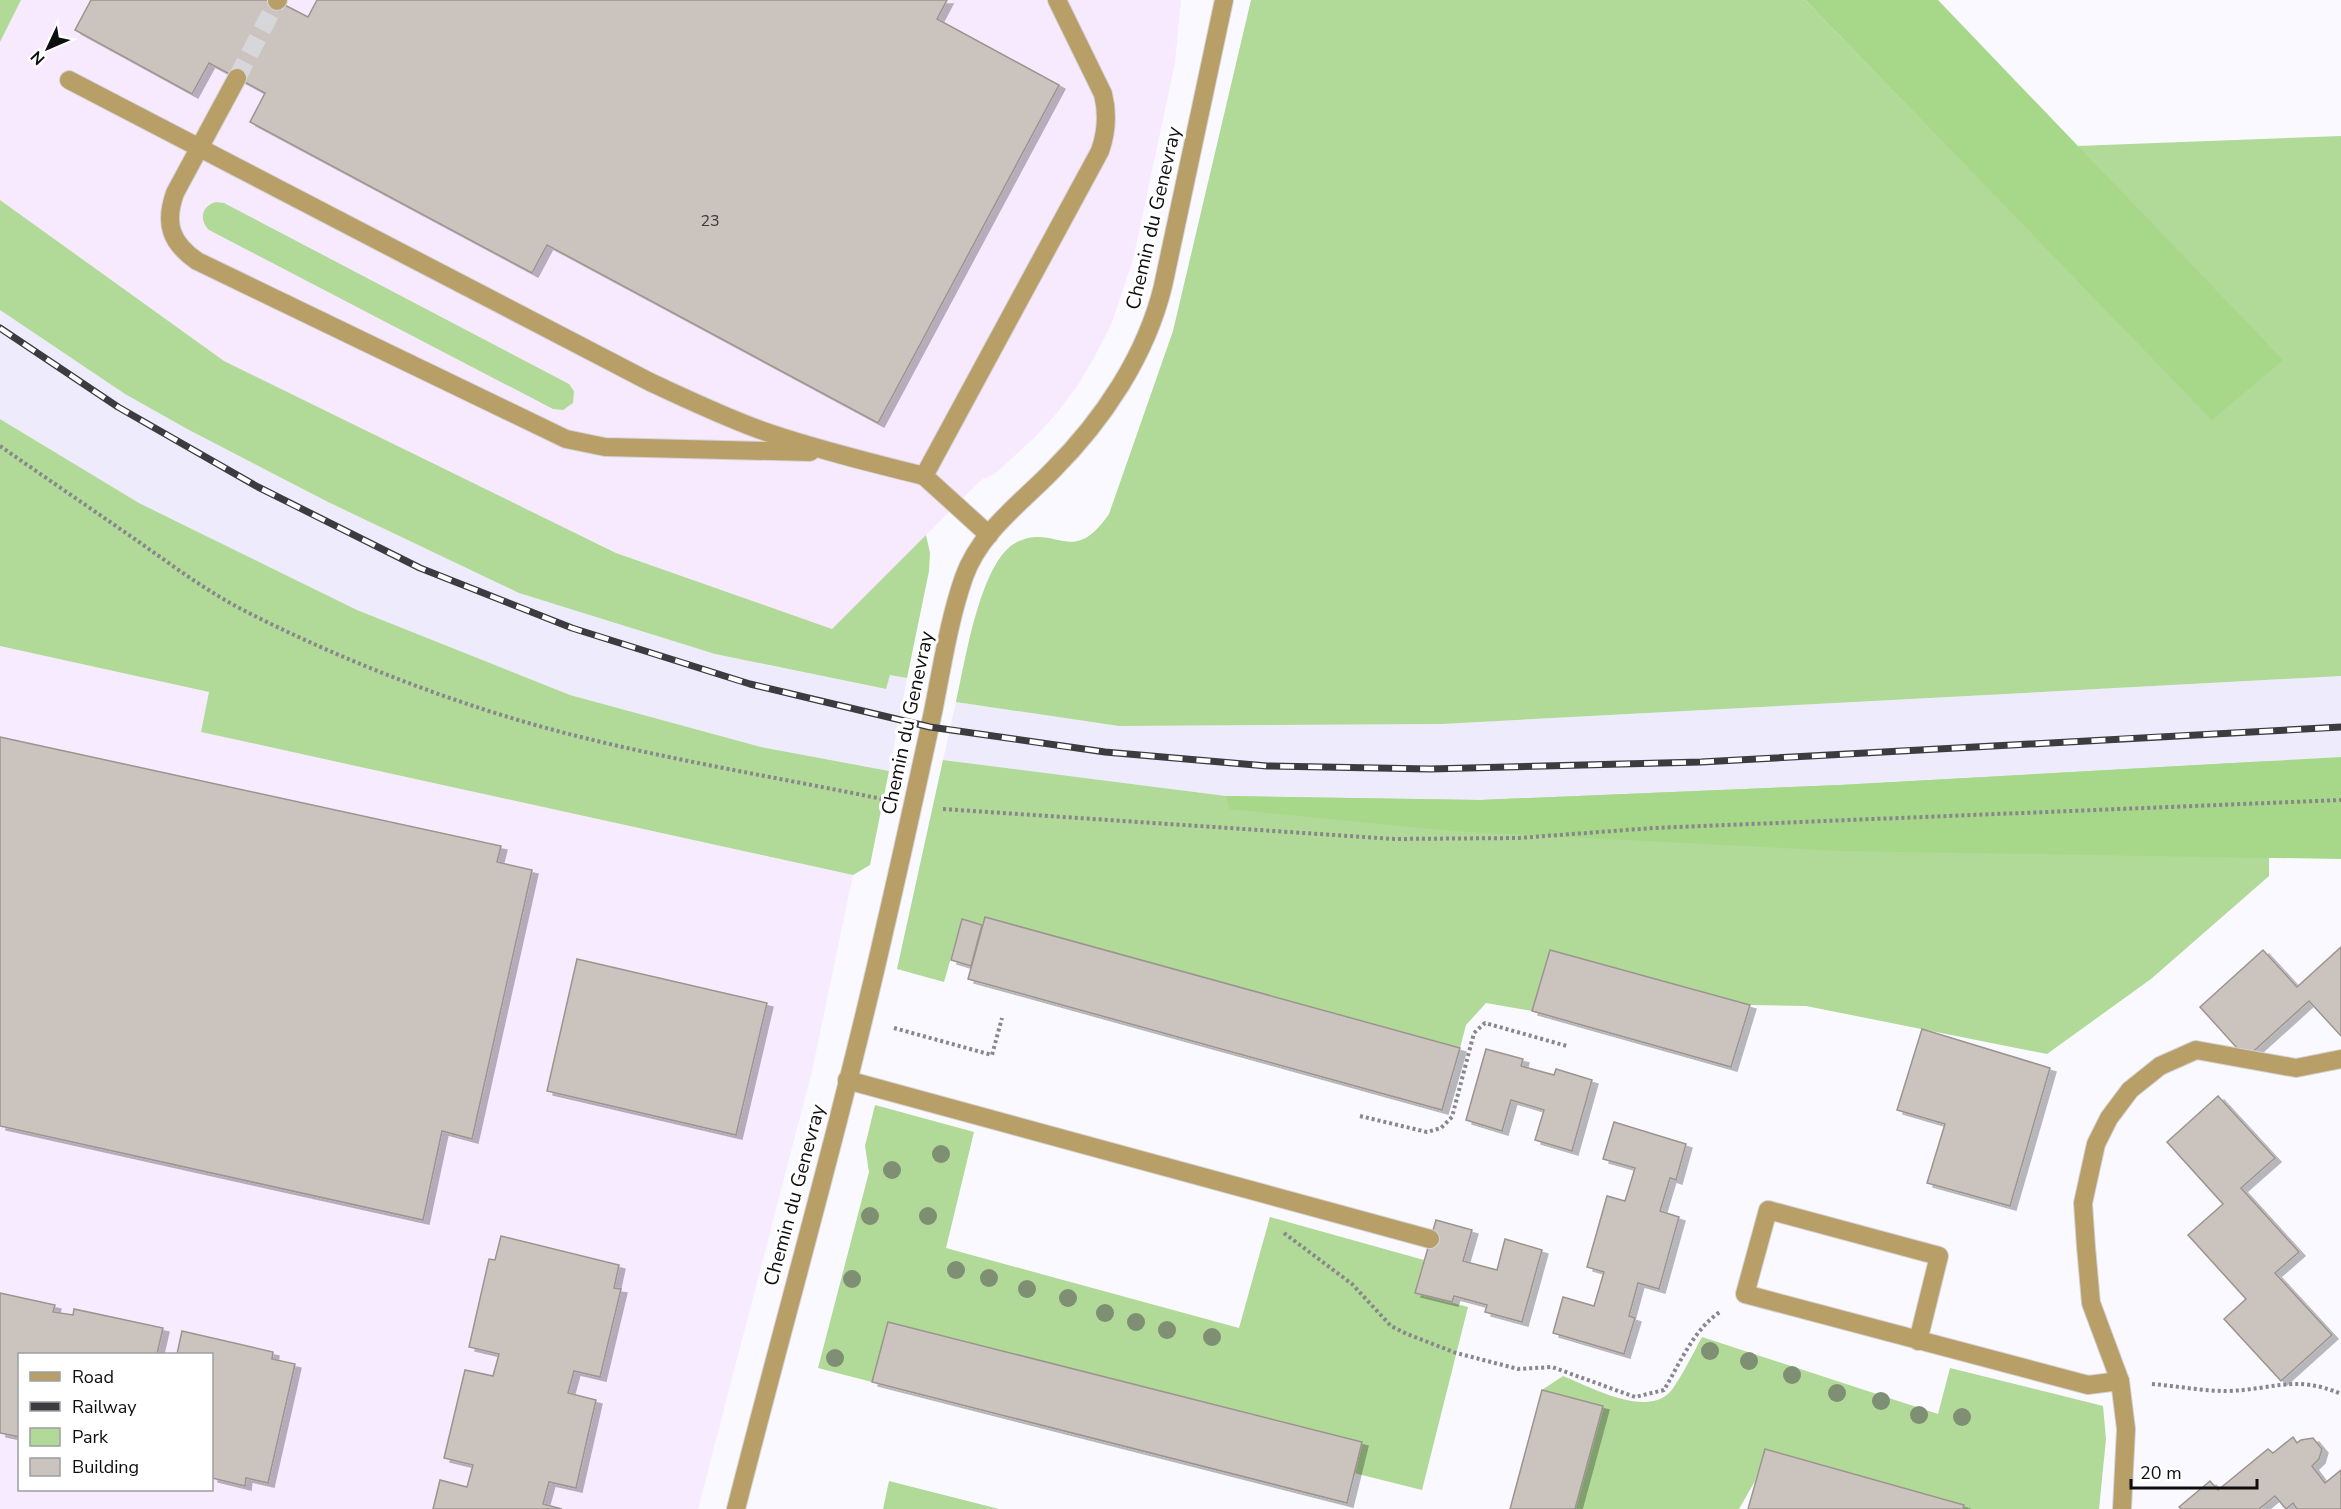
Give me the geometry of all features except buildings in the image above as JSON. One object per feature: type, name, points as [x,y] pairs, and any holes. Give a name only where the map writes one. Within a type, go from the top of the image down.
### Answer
[{"type":"street","points":[[924,476],[1100,151],[1105,136],[1106,108],[1103,94],[1057,0]]},
{"type":"street","name":"Chemin du Genevray","points":[[736,1509],[862,1020],[914,805],[952,620],[964,576],[989,535],[1013,507],[1051,472],[1088,430],[1113,397],[1143,343],[1159,304],[1224,0]]},
{"type":"street","points":[[237,78],[170,206],[171,232],[177,244],[197,261],[566,439],[605,447],[833,453]]},
{"type":"street","points":[[69,80],[650,382],[704,407],[768,432],[833,453],[924,476],[989,535]]},
{"type":"street","points":[[2122,1509],[2126,1429],[2120,1381],[2091,1304],[2083,1203],[2096,1144],[2109,1118],[2130,1090],[2160,1066],[2196,1050],[2296,1068],[2341,1059]]},
{"type":"street","points":[[847,1080],[1430,1239]]},
{"type":"street","points":[[1918,1341],[1939,1256],[1768,1210],[1745,1294],[1918,1341],[2088,1385],[2120,1381]]},
{"type":"path","points":[[0,446],[166,561],[243,610],[326,649],[518,720],[735,770],[914,805],[952,810],[1406,839],[1519,838],[1653,828],[2341,800]]},
{"type":"path","points":[[862,1020],[992,1055],[1002,1018]]},
{"type":"path","points":[[1360,1116],[1427,1132],[1441,1128],[1452,1116],[1474,1033],[1485,1023],[1568,1046]]},
{"type":"path","points":[[1277,1229],[1352,1284],[1391,1326],[1467,1356],[1518,1369],[1552,1367],[1635,1397],[1664,1390],[1696,1336]]},
{"type":"path","points":[[2120,1381],[2227,1391],[2293,1382],[2327,1388],[2341,1394]]},
{"type":"shaded area","points":[[21,0],[1181,0],[1175,63],[1133,260],[1111,325],[1095,356],[1078,385],[1034,438],[995,474],[981,480],[832,629],[616,553],[223,361],[0,200],[0,42]]},
{"type":"shaded area","points":[[0,310],[125,394],[189,430],[328,502],[519,593],[715,654],[885,689],[890,675],[907,678],[889,771],[761,747],[570,695],[357,610],[139,503],[0,419]]},
{"type":"shaded area","points":[[0,646],[209,692],[201,732],[853,875],[812,1071],[698,1509],[0,1509]]},
{"type":"shaded area","points":[[2341,676],[2341,757],[1840,785],[1480,800],[1226,796],[943,760],[956,702],[1119,726],[1442,724]]},
{"type":"green space","points":[[0,0],[21,0],[0,42]]},
{"type":"green space","points":[[1251,0],[1805,0],[2212,419],[2282,360],[2077,146],[2341,136],[2341,676],[1442,724],[1119,726],[956,702],[976,614],[993,569],[1004,552],[1017,542],[1031,538],[1043,537],[1074,542],[1096,530],[1109,514],[1173,331]]},
{"type":"green space","points":[[1805,0],[1938,0],[2283,360],[2212,420]]},
{"type":"green space","points":[[0,200],[224,361],[616,553],[832,629],[926,535],[930,553],[929,571],[907,678],[890,675],[886,689],[715,654],[519,593],[328,502],[189,430],[125,394],[0,310]]},
{"type":"green space","points":[[216,202],[224,203],[569,384],[574,391],[573,403],[563,410],[553,409],[209,230],[204,222],[203,214],[207,207]]},
{"type":"green space","points":[[0,419],[139,503],[357,610],[570,695],[761,747],[889,771],[870,865],[853,875],[201,732],[209,692],[0,646]]},
{"type":"green space","points":[[2341,757],[2341,859],[1844,851],[1452,831],[1230,809],[1226,796],[1480,800],[1840,785]]},
{"type":"green space","points":[[943,760],[1226,796],[1480,800],[1840,785],[2269,761],[2269,876],[2151,979],[2047,1054],[1806,1006],[1750,1005],[1550,950],[1532,1011],[1486,1003],[1466,1025],[1460,1048],[985,917],[982,925],[962,919],[944,982],[897,969]]},
{"type":"green space","points":[[875,1105],[974,1132],[946,1248],[1239,1328],[1270,1217],[1424,1260],[1415,1293],[1468,1307],[1422,1490],[1354,1473],[1361,1442],[888,1322],[872,1382],[818,1368],[869,1172],[865,1146]]},
{"type":"green space","points":[[1702,1337],[1938,1414],[1950,1368],[2103,1406],[2106,1439],[2099,1509],[1963,1509],[1963,1505],[1765,1449],[1755,1481],[1739,1509],[1575,1509],[1603,1406],[1542,1390],[1563,1376],[1631,1401],[1657,1400],[1672,1390]]},
{"type":"green space","points":[[889,1481],[999,1509],[883,1509]]},
{"type":"tunnel","points":[[237,78],[277,1]]},
{"type":"railway","points":[[0,328],[118,407],[258,487],[420,568],[572,628],[750,684],[930,727],[1105,752],[1267,766],[1430,769],[1701,762],[2341,727]]}]
